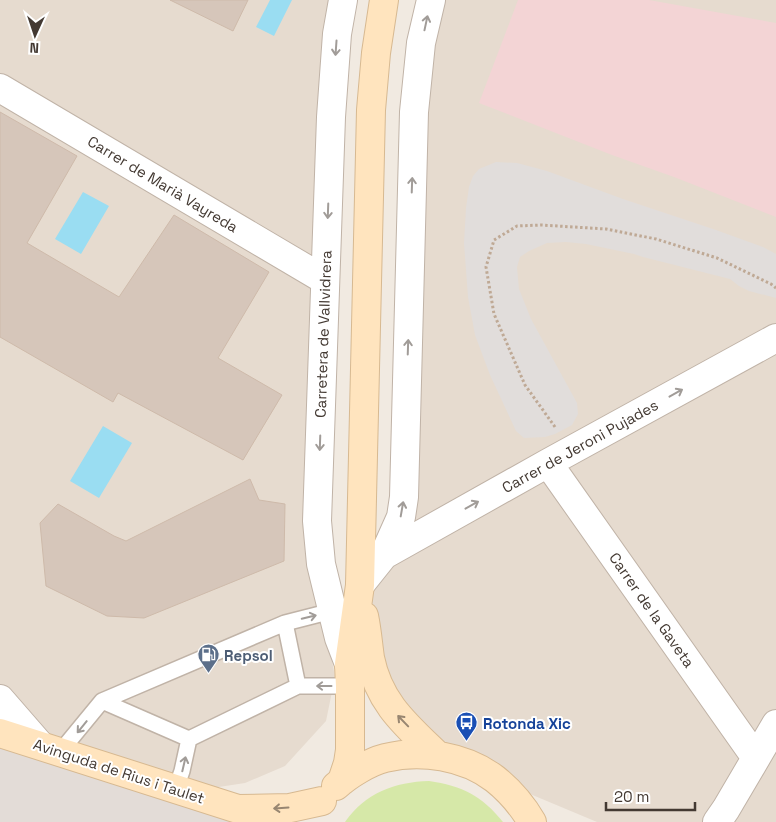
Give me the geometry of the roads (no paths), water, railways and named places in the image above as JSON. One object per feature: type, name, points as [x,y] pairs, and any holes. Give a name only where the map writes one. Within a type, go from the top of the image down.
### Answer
[{"type":"main road","name":"Carretera de Vallvidrera","points":[[342,781],[350,750],[349,675],[360,585],[370,110],[384,0]]},
{"type":"main road","name":"Carretera de Vallvidrera","points":[[360,585],[370,659],[377,683],[397,715],[438,755]]},
{"type":"main road","name":"Avinguda de Rius i Taulet","points":[[0,732],[176,788],[243,816],[290,808],[316,812]]},
{"type":"main road","points":[[316,812],[342,781],[384,758],[408,755],[438,755],[460,761],[494,778],[511,793],[532,822]]},
{"type":"street","name":"Carretera de Vallvidrera","points":[[343,0],[338,34],[332,110],[317,521],[321,564],[349,675]]},
{"type":"street","points":[[360,585],[384,555],[401,516],[404,497],[414,112],[422,43],[431,0]]},
{"type":"street","name":"Carrer de Marià Vayreda","points":[[0,88],[325,280]]},
{"type":"street","name":"Carrer de Jeroni Pujades","points":[[384,555],[559,456],[776,338]]},
{"type":"street","name":"Carrer de la Gaveta","points":[[559,456],[756,758]]},
{"type":"street","points":[[0,699],[50,749]]},
{"type":"street","points":[[717,822],[776,724]]},
{"type":"lane","points":[[50,749],[102,701],[285,623],[332,611]]},
{"type":"lane","points":[[285,623],[298,686]]},
{"type":"lane","points":[[102,701],[189,739],[298,686],[349,675]]},
{"type":"lane","points":[[176,788],[189,739]]},
{"type":"water","points":[[270,0],[292,0],[274,36],[256,27]]},
{"type":"water","points":[[83,192],[109,206],[81,254],[55,239]]},
{"type":"water","points":[[103,426],[132,443],[99,498],[70,481]]},
{"type":"place","name":"Repsol","points":[[208,674]]},
{"type":"place","name":"Rotonda Xic","points":[[467,742]]}]
